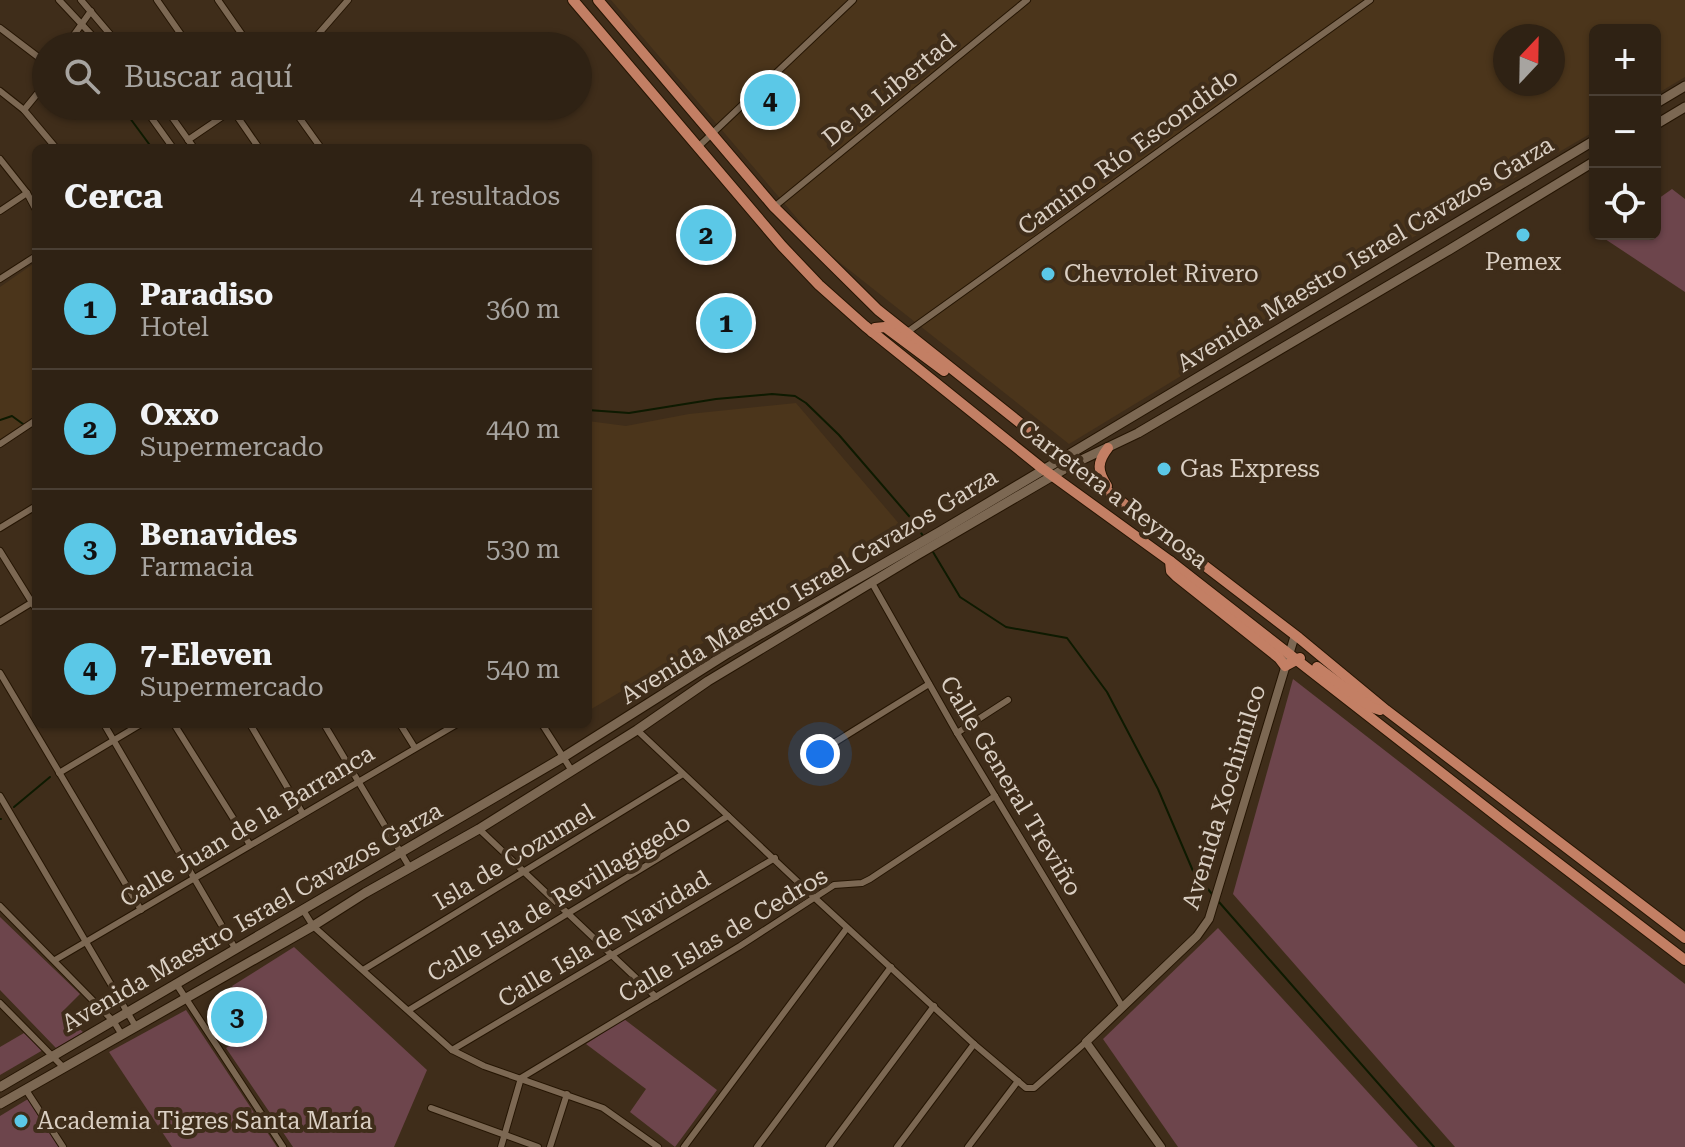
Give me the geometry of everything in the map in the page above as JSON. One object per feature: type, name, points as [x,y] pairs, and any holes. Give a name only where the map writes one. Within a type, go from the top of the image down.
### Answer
[{"type":"main road","name":"Carretera a Reynosa","points":[[573,0],[803,268],[872,332],[1052,477],[1170,561],[1685,960]]},
{"type":"main road","name":"Carretera a Reynosa","points":[[598,0],[774,207],[837,271],[906,333],[1295,635],[1386,710],[1685,938]]},
{"type":"main road","points":[[1661,100],[1685,86]]},
{"type":"main road","points":[[1661,121],[1685,107]]},
{"type":"main road","name":"Avenida Maestro Israel Cavazos Garza","points":[[0,1087],[562,758],[728,653],[915,551],[1043,469],[1589,144]]},
{"type":"main road","points":[[1561,160],[1570,176]]},
{"type":"main road","name":"Avenida Maestro Israel Cavazos Garza","points":[[943,534],[1108,448],[1449,250],[1589,165]]},
{"type":"main road","points":[[872,332],[881,326],[889,329],[1004,417],[1024,426]]},
{"type":"main road","points":[[1108,448],[1101,456],[1098,467],[1110,491]]},
{"type":"main road","name":"Avenida Maestro Israel Cavazos Garza","points":[[0,1104],[479,829],[637,730],[708,681],[872,583],[915,551]]},
{"type":"main road","points":[[1170,561],[1171,571],[1176,576],[1285,666],[1292,656],[1310,662],[1371,707],[1386,710]]},
{"type":"street","points":[[59,0],[90,32]]},
{"type":"street","points":[[81,0],[110,32]]},
{"type":"street","points":[[157,0],[179,32]]},
{"type":"street","points":[[218,0],[240,32]]},
{"type":"street","points":[[320,32],[348,0]]},
{"type":"street","points":[[698,147],[853,0]]},
{"type":"street","name":"De la Libertad","points":[[774,207],[1027,0]]},
{"type":"street","name":"Camino Río Escondido","points":[[906,333],[1370,0]]},
{"type":"street","points":[[75,32],[91,11]]},
{"type":"street","points":[[0,28],[32,52]]},
{"type":"street","points":[[0,91],[32,120]]},
{"type":"street","points":[[24,110],[32,100]]},
{"type":"street","points":[[32,120],[53,144]]},
{"type":"street","points":[[153,120],[170,144]]},
{"type":"street","points":[[174,120],[191,144]]},
{"type":"street","points":[[188,140],[215,120]]},
{"type":"street","points":[[241,120],[256,144]]},
{"type":"street","points":[[301,120],[318,144]]},
{"type":"street","points":[[0,159],[32,202]]},
{"type":"street","points":[[0,211],[27,193]]},
{"type":"street","points":[[0,279],[32,259]]},
{"type":"street","points":[[0,444],[32,423]]},
{"type":"street","points":[[0,528],[32,508]]},
{"type":"street","points":[[0,551],[32,599]]},
{"type":"street","name":"Calle General Treviño","points":[[872,583],[957,733],[1122,1006]]},
{"type":"street","points":[[0,622],[32,606]]},
{"type":"street","points":[[1292,656],[1295,635]]},
{"type":"street","name":"Avenida Xochimilco","points":[[1018,1081],[1032,1090],[1197,936],[1209,919],[1285,666]]},
{"type":"street","points":[[0,673],[32,727]]},
{"type":"street","points":[[821,751],[929,684]]},
{"type":"street","points":[[957,733],[1008,700]]},
{"type":"street","points":[[32,728],[141,910]]},
{"type":"street","points":[[106,728],[236,950]]},
{"type":"street","points":[[59,773],[134,728]]},
{"type":"street","points":[[177,728],[250,845]]},
{"type":"street","points":[[252,728],[303,814]]},
{"type":"street","points":[[326,728],[410,868]]},
{"type":"street","points":[[402,728],[415,748]]},
{"type":"street","name":"Calle Juan de la Barranca","points":[[55,960],[450,728]]},
{"type":"street","points":[[544,728],[572,771]]},
{"type":"street","points":[[637,730],[847,928],[1018,1081],[968,1147]]},
{"type":"street","name":"Isla de Cozumel","points":[[363,970],[683,774]]},
{"type":"street","points":[[0,796],[136,1027]]},
{"type":"street","name":"Calle Islas de Cedros","points":[[521,1078],[840,883],[862,883],[870,879],[995,796]]},
{"type":"street","name":"Calle Isla de Revillagigedo","points":[[409,1010],[728,816]]},
{"type":"street","points":[[479,829],[656,997]]},
{"type":"street","name":"Calle Isla de Navidad","points":[[452,1050],[775,858]]},
{"type":"street","points":[[0,906],[114,1022],[122,1035]]},
{"type":"street","points":[[303,910],[313,926],[452,1050],[484,1066],[567,1094],[616,1115],[658,1147]]},
{"type":"street","points":[[684,1147],[847,928]]},
{"type":"street","points":[[757,1147],[891,967]]},
{"type":"street","points":[[177,985],[283,1147]]},
{"type":"street","points":[[0,1003],[64,1068]]},
{"type":"street","points":[[829,1147],[934,1006]]},
{"type":"street","points":[[0,1017],[9,1012]]},
{"type":"street","points":[[1086,1042],[1159,1146]]},
{"type":"street","points":[[897,1147],[974,1044]]},
{"type":"street","points":[[501,1147],[521,1078]]},
{"type":"street","points":[[26,1090],[63,1147]]},
{"type":"street","points":[[550,1147],[567,1094]]},
{"type":"street","points":[[431,1108],[538,1147]]},
{"type":"shaded area","points":[[611,0],[1685,0],[1685,77],[1661,91],[1661,24],[1589,24],[1589,135],[1321,291],[1069,444],[824,250]]},
{"type":"shaded area","points":[[1672,189],[1685,199],[1685,292],[1607,240],[1661,240],[1661,197]]},
{"type":"shaded area","points":[[32,265],[32,418],[0,440],[0,287]]},
{"type":"shaded area","points":[[796,403],[901,526],[592,709],[592,422],[626,426],[689,414]]},
{"type":"shaded area","points":[[1293,679],[1685,984],[1685,1147],[1455,1147],[1233,894]]},
{"type":"shaded area","points":[[0,917],[80,994],[61,1013],[83,1032],[56,1048],[0,990]]},
{"type":"shaded area","points":[[1218,928],[1418,1147],[1178,1147],[1103,1039]]},
{"type":"shaded area","points":[[294,947],[427,1070],[394,1147],[293,1147],[226,1048],[257,1027],[232,986]]},
{"type":"shaded area","points":[[186,1010],[277,1147],[172,1147],[109,1052]]},
{"type":"shaded area","points":[[624,1019],[717,1090],[675,1147],[630,1112],[646,1089],[586,1044]]},
{"type":"shaded area","points":[[24,1033],[43,1050],[0,1075],[0,1047]]},
{"type":"shaded area","name":"Academia Tigres Santa María","points":[[28,1099],[59,1147],[0,1147],[0,1116]]},
{"type":"waterway","points":[[131,120],[149,144]]},
{"type":"waterway","points":[[592,410],[629,413],[716,399],[772,394],[795,396],[839,435],[923,536]]},
{"type":"waterway","points":[[0,420],[12,416],[23,424]]},
{"type":"waterway","points":[[933,552],[960,597],[1006,627],[1067,638],[1107,692],[1158,789],[1193,871],[1212,894]]},
{"type":"waterway","points":[[14,807],[50,777]]},
{"type":"waterway","points":[[1219,902],[1434,1147]]},
{"type":"place","name":"7-Eleven","points":[[770,100]]},
{"type":"place","name":"Oxxo","points":[[706,235]]},
{"type":"place","name":"Pemex","points":[[1523,235]]},
{"type":"place","name":"Chevrolet Rivero","points":[[1048,274]]},
{"type":"place","name":"Paradiso","points":[[726,323]]},
{"type":"place","name":"Gas Express","points":[[1164,469]]},
{"type":"place","name":"Benavides","points":[[237,1017]]},
{"type":"place","name":"Academia Tigres Santa María","points":[[21,1121]]}]
